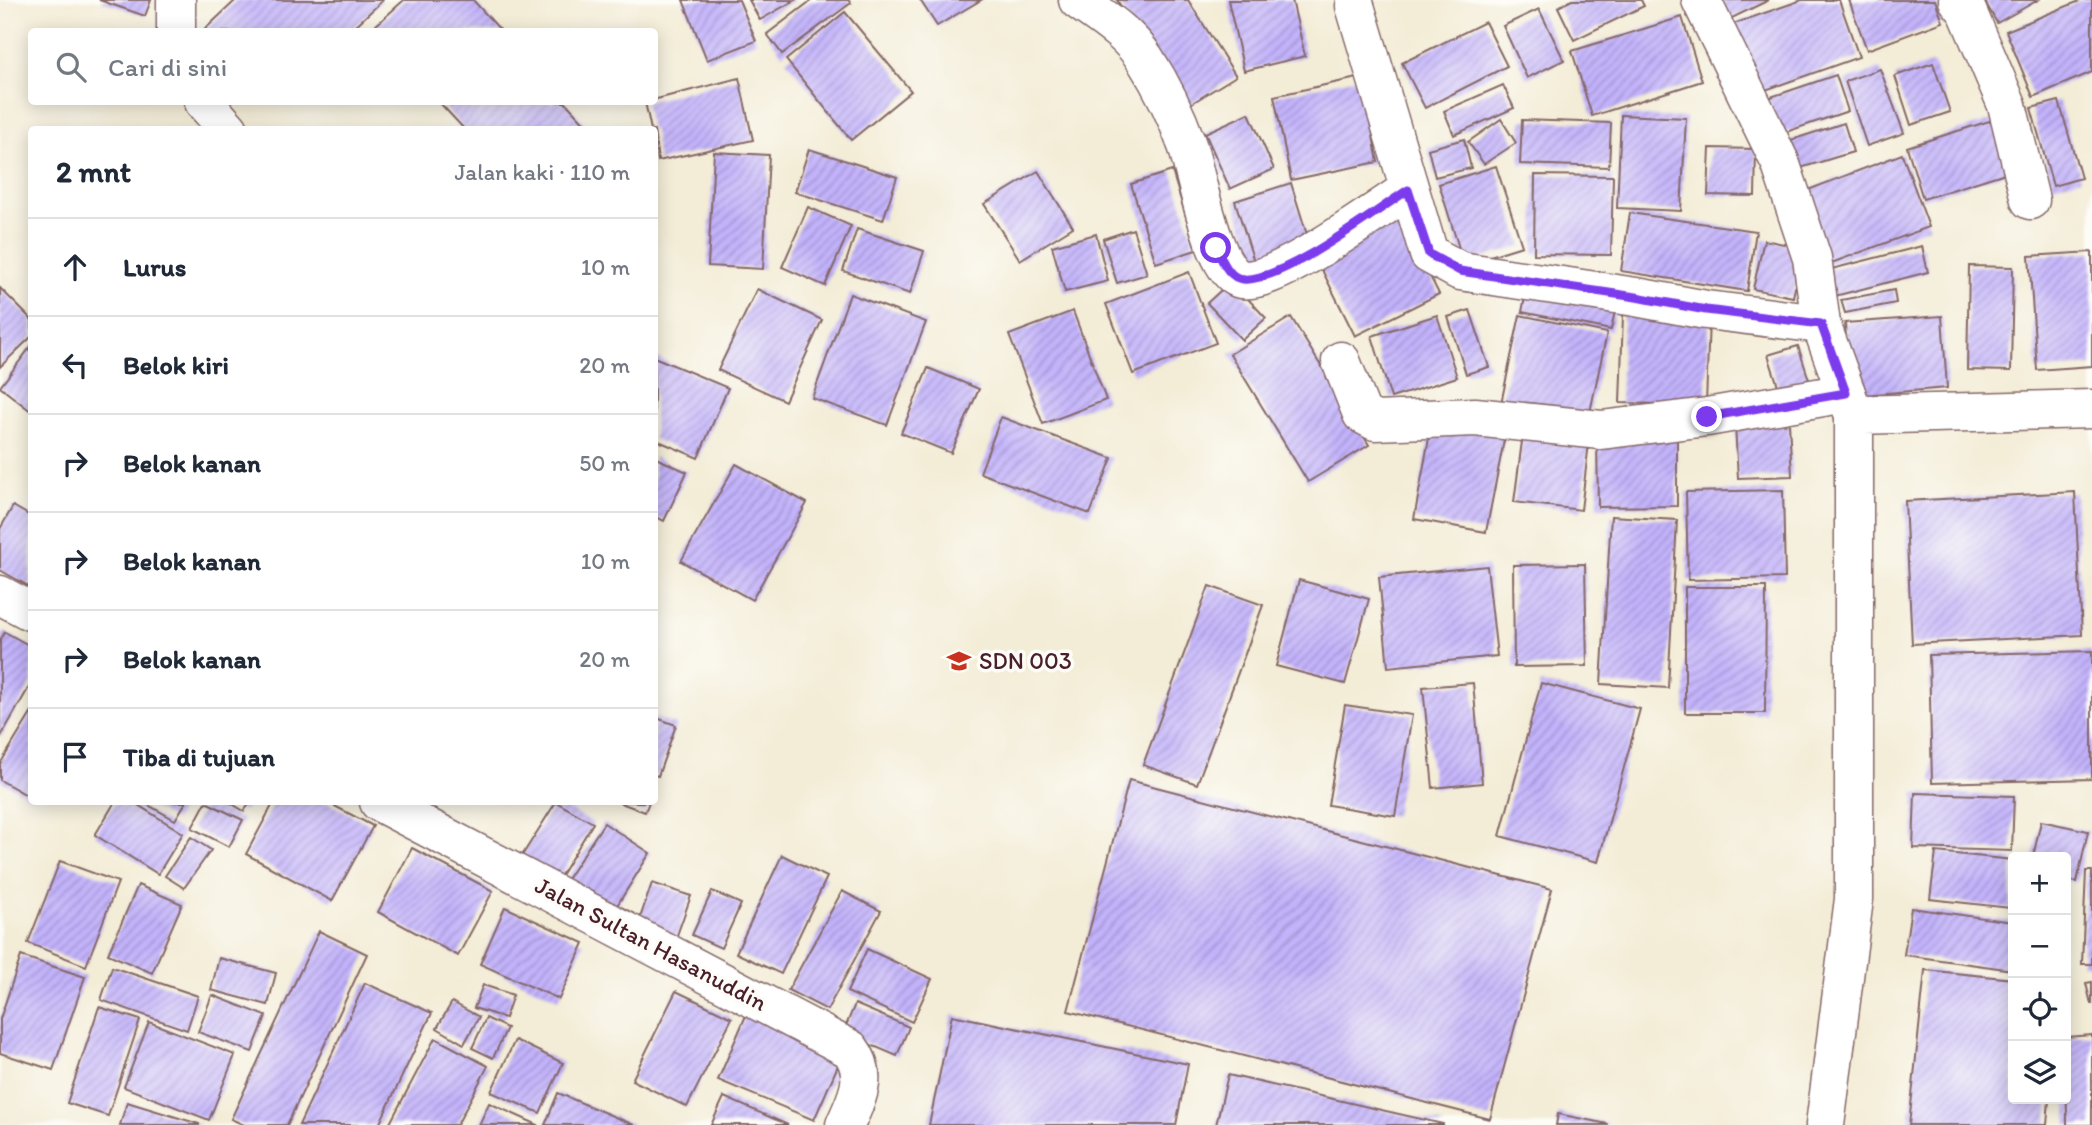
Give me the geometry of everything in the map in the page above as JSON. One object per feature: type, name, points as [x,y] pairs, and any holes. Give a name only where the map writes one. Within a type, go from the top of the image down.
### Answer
[{"type":"street","points":[[176,0],[176,28]]},
{"type":"street","points":[[1078,0],[1124,32],[1145,59],[1186,144],[1216,248],[1229,272],[1241,279],[1261,276],[1301,259],[1408,190]]},
{"type":"street","points":[[1702,0],[1780,162],[1812,258],[1821,324],[1850,404],[1854,899],[1825,1125]]},
{"type":"street","points":[[1958,0],[1967,11],[2007,105],[2031,200]]},
{"type":"street","points":[[1355,6],[1429,254],[1460,271],[1706,310],[1821,324]]},
{"type":"street","points":[[207,105],[225,126]]},
{"type":"street","points":[[1341,361],[1362,414],[1382,421],[1475,416],[1601,430],[1850,404],[2092,409]]},
{"type":"street","points":[[0,594],[28,610]]},
{"type":"street","name":"Jalan Sultan Hasanuddin","points":[[385,805],[850,1049],[860,1061],[860,1092],[845,1125]]},
{"type":"building","points":[[99,0],[151,0],[145,16]]},
{"type":"building","points":[[236,0],[383,0],[353,28],[206,28]]},
{"type":"building","points":[[404,0],[473,0],[498,28],[373,28]]},
{"type":"building","points":[[683,0],[739,0],[756,41],[707,60]]},
{"type":"building","points":[[749,0],[795,0],[760,20]]},
{"type":"building","points":[[812,0],[848,0],[851,3],[782,54],[767,34]]},
{"type":"building","points":[[920,0],[981,0],[937,26]]},
{"type":"building","points":[[1117,0],[1188,0],[1236,76],[1184,108]]},
{"type":"building","points":[[1228,0],[1292,0],[1305,56],[1244,71]]},
{"type":"building","points":[[1572,0],[1641,0],[1644,6],[1574,40],[1558,7]]},
{"type":"building","points":[[1722,0],[1769,0],[1730,19]]},
{"type":"building","points":[[1802,0],[1839,0],[1859,57],[1754,94],[1730,25]]},
{"type":"building","points":[[1849,0],[1935,0],[1943,22],[1867,50]]},
{"type":"building","points":[[1984,0],[2038,0],[1997,23]]},
{"type":"building","points":[[2082,0],[2092,0],[2092,72],[2033,97],[2006,31]]},
{"type":"building","points":[[1539,9],[1564,60],[1527,78],[1503,26]]},
{"type":"building","points":[[845,12],[911,91],[851,140],[786,60]]},
{"type":"building","points":[[1682,17],[1702,81],[1592,116],[1572,51]]},
{"type":"building","points":[[1485,22],[1507,66],[1425,108],[1402,63]]},
{"type":"building","points":[[1933,63],[1950,112],[1911,125],[1895,76]]},
{"type":"building","points":[[1880,69],[1904,133],[1867,146],[1845,81]]},
{"type":"building","points":[[1836,75],[1848,111],[1780,134],[1768,98]]},
{"type":"building","points":[[1362,77],[1378,162],[1291,180],[1274,96]]},
{"type":"building","points":[[739,78],[753,140],[658,161],[658,126],[650,126],[646,105],[658,105],[658,99]]},
{"type":"building","points":[[1503,85],[1514,108],[1454,135],[1444,111]]},
{"type":"building","points":[[2059,101],[2081,178],[2053,186],[2031,108]]},
{"type":"building","points":[[442,105],[568,105],[587,126],[461,126]]},
{"type":"building","points":[[1249,113],[1274,169],[1230,189],[1205,133]]},
{"type":"building","points":[[1621,115],[1686,118],[1681,211],[1617,208]]},
{"type":"building","points":[[2002,117],[2018,169],[1923,199],[1907,147]]},
{"type":"building","points":[[1501,119],[1516,143],[1484,164],[1468,142]]},
{"type":"building","points":[[1522,120],[1611,123],[1609,167],[1520,164]]},
{"type":"building","points":[[1844,123],[1853,152],[1794,170],[1785,142]]},
{"type":"building","points":[[1464,139],[1471,168],[1435,177],[1428,149]]},
{"type":"building","points":[[1710,148],[1756,149],[1755,196],[1708,195]]},
{"type":"building","points":[[809,149],[897,177],[883,220],[795,192]]},
{"type":"building","points":[[714,152],[769,155],[763,269],[708,266]]},
{"type":"building","points":[[1902,154],[1929,227],[1826,265],[1800,193]]},
{"type":"building","points":[[1496,166],[1522,246],[1464,264],[1439,184]]},
{"type":"building","points":[[1038,171],[1073,227],[1020,260],[984,204]]},
{"type":"building","points":[[1172,171],[1196,250],[1156,263],[1131,184]]},
{"type":"building","points":[[1535,175],[1613,176],[1611,255],[1534,254]]},
{"type":"building","points":[[1291,183],[1312,251],[1256,268],[1235,201]]},
{"type":"building","points":[[808,207],[851,226],[825,286],[782,267]]},
{"type":"building","points":[[1630,213],[1756,231],[1747,291],[1621,271]]},
{"type":"building","points":[[1400,216],[1439,294],[1355,336],[1316,258]]},
{"type":"building","points":[[857,229],[924,251],[910,294],[843,271]]},
{"type":"building","points":[[1133,229],[1147,274],[1117,283],[1103,239]]},
{"type":"building","points":[[1096,234],[1108,281],[1065,292],[1052,246]]},
{"type":"building","points":[[1764,240],[1804,248],[1793,297],[1753,289]]},
{"type":"building","points":[[1922,246],[1928,272],[1827,298],[1820,272]]},
{"type":"building","points":[[2092,252],[2092,366],[2037,370],[2029,256]]},
{"type":"building","points":[[1969,266],[2013,267],[2011,371],[1967,370]]},
{"type":"building","points":[[1189,272],[1216,343],[1133,374],[1106,304]]},
{"type":"building","points":[[1231,281],[1266,318],[1242,340],[1207,303]]},
{"type":"building","points":[[1528,282],[1617,301],[1611,330],[1522,312]]},
{"type":"building","points":[[0,288],[28,316],[28,340],[0,367]]},
{"type":"building","points":[[757,289],[822,320],[785,401],[718,370]]},
{"type":"building","points":[[1894,290],[1896,303],[1845,313],[1841,300]]},
{"type":"building","points":[[850,294],[926,322],[887,425],[812,398]]},
{"type":"building","points":[[1470,310],[1489,367],[1466,374],[1448,317]]},
{"type":"building","points":[[1073,311],[1106,400],[1043,424],[1009,335]]},
{"type":"building","points":[[1437,315],[1457,377],[1391,398],[1372,336]]},
{"type":"building","points":[[1520,315],[1607,333],[1587,426],[1500,408]]},
{"type":"building","points":[[1623,315],[1709,317],[1706,405],[1620,403]]},
{"type":"building","points":[[1942,316],[1947,388],[1850,396],[1845,323]]},
{"type":"building","points":[[1291,317],[1369,445],[1308,482],[1230,354]]},
{"type":"building","points":[[1798,346],[1812,389],[1782,398],[1768,355]]},
{"type":"building","points":[[28,350],[28,409],[0,387]]},
{"type":"building","points":[[658,359],[728,388],[698,458],[658,441]]},
{"type":"building","points":[[928,368],[979,389],[951,453],[901,433]]},
{"type":"building","points":[[1001,417],[1112,458],[1090,514],[980,473]]},
{"type":"building","points":[[1432,422],[1505,435],[1486,532],[1414,519]]},
{"type":"building","points":[[1789,423],[1792,476],[1738,478],[1735,425]]},
{"type":"building","points":[[1524,426],[1590,434],[1581,510],[1514,502]]},
{"type":"building","points":[[1677,436],[1677,506],[1598,507],[1597,437]]},
{"type":"building","points":[[658,459],[687,472],[664,521],[658,518]]},
{"type":"building","points":[[736,464],[807,503],[752,600],[681,561]]},
{"type":"building","points":[[1783,490],[1785,578],[1688,580],[1686,492]]},
{"type":"building","points":[[2075,492],[2082,635],[1912,644],[1905,501]]},
{"type":"building","points":[[13,506],[28,515],[28,586],[0,570],[0,529]]},
{"type":"building","points":[[1611,516],[1677,520],[1668,688],[1601,684]]},
{"type":"building","points":[[1585,564],[1587,666],[1514,667],[1513,565]]},
{"type":"building","points":[[1487,566],[1497,656],[1388,667],[1379,577]]},
{"type":"building","points":[[1299,580],[1369,599],[1345,684],[1276,666]]},
{"type":"building","points":[[1209,586],[1263,605],[1197,784],[1143,765]]},
{"type":"building","points":[[1685,587],[1766,587],[1765,713],[1685,713]]},
{"type":"building","points":[[5,632],[28,645],[28,689],[0,738],[0,640]]},
{"type":"building","points":[[2092,651],[2092,779],[1932,783],[1929,655]]},
{"type":"building","points":[[1473,683],[1482,783],[1433,788],[1423,687]]},
{"type":"building","points":[[1541,683],[1640,709],[1598,862],[1500,836]]},
{"type":"building","points":[[1345,705],[1412,715],[1395,816],[1328,805]]},
{"type":"building","points":[[28,718],[28,796],[0,780],[0,764]]},
{"type":"building","points":[[658,718],[676,725],[658,776]]},
{"type":"building","points":[[1129,780],[1552,889],[1490,1119],[1068,1011]]},
{"type":"building","points":[[1915,793],[2014,796],[2012,851],[1913,848]]},
{"type":"building","points":[[113,805],[138,805],[183,833],[158,874],[95,835]]},
{"type":"building","points":[[148,805],[184,805],[175,820]]},
{"type":"building","points":[[204,805],[212,805],[243,820],[229,847],[192,828]]},
{"type":"building","points":[[234,805],[249,805],[244,811]]},
{"type":"building","points":[[272,805],[333,805],[373,826],[332,901],[246,854]]},
{"type":"building","points":[[554,805],[561,805],[593,823],[555,885],[518,862]]},
{"type":"building","points":[[626,805],[648,805],[645,812]]},
{"type":"building","points":[[2041,821],[2088,831],[2077,882],[2071,881],[2071,852],[2034,852]]},
{"type":"building","points":[[604,823],[650,853],[611,915],[564,884]]},
{"type":"building","points":[[191,837],[211,850],[184,888],[165,876]]},
{"type":"building","points":[[412,848],[493,891],[458,956],[378,912]]},
{"type":"building","points":[[1936,852],[2008,859],[2008,908],[1930,899]]},
{"type":"building","points":[[782,855],[827,877],[781,974],[736,953]]},
{"type":"building","points":[[60,861],[118,882],[86,966],[28,943]]},
{"type":"building","points":[[2086,871],[2092,871],[2092,964],[2082,964]]},
{"type":"building","points":[[652,883],[691,896],[676,938],[638,924]]},
{"type":"building","points":[[138,885],[182,904],[152,973],[108,954]]},
{"type":"building","points":[[712,891],[741,904],[721,948],[692,935]]},
{"type":"building","points":[[842,891],[881,911],[827,1010],[788,990]]},
{"type":"building","points":[[505,907],[584,943],[559,999],[480,964]]},
{"type":"building","points":[[1911,908],[2008,921],[2008,969],[1904,955]]},
{"type":"building","points":[[319,931],[367,954],[287,1125],[244,1125],[231,1119]]},
{"type":"building","points":[[867,949],[932,979],[912,1022],[847,992]]},
{"type":"building","points":[[21,956],[85,977],[53,1070],[0,1053],[0,1019]]},
{"type":"building","points":[[219,958],[276,973],[268,1005],[211,990]]},
{"type":"building","points":[[112,967],[198,996],[187,1030],[101,1000]]},
{"type":"building","points":[[1925,970],[2008,978],[2008,1104],[2049,1104],[2047,1125],[1909,1125]]},
{"type":"building","points":[[2092,982],[2092,1004],[2091,1004],[2086,983]]},
{"type":"building","points":[[365,983],[432,1013],[379,1125],[299,1125]]},
{"type":"building","points":[[483,985],[513,995],[505,1018],[474,1008]]},
{"type":"building","points":[[676,991],[732,1018],[687,1107],[632,1080]]},
{"type":"building","points":[[212,995],[266,1016],[252,1052],[198,1032]]},
{"type":"building","points":[[452,1002],[479,1017],[464,1044],[437,1028]]},
{"type":"building","points":[[855,1004],[909,1027],[897,1056],[843,1033]]},
{"type":"building","points":[[99,1007],[140,1020],[108,1116],[67,1103]]},
{"type":"building","points":[[747,1013],[843,1054],[814,1120],[718,1080]]},
{"type":"building","points":[[952,1015],[1188,1064],[1176,1125],[929,1125]]},
{"type":"building","points":[[486,1018],[507,1028],[493,1058],[472,1048]]},
{"type":"building","points":[[149,1022],[235,1055],[209,1120],[124,1087]]},
{"type":"building","points":[[2092,1035],[2092,1125],[2067,1125],[2067,1104],[2071,1104],[2071,1037]]},
{"type":"building","points":[[435,1038],[488,1066],[457,1125],[389,1125]]},
{"type":"building","points":[[515,1040],[563,1063],[540,1113],[491,1092]]},
{"type":"building","points":[[1228,1075],[1443,1124],[1443,1125],[1216,1125]]},
{"type":"building","points":[[558,1093],[634,1125],[545,1125]]},
{"type":"building","points":[[724,1097],[788,1125],[711,1125]]},
{"type":"building","points":[[127,1102],[199,1124],[199,1125],[120,1125]]},
{"type":"building","points":[[489,1103],[538,1125],[479,1125]]},
{"type":"building","points":[[1558,1114],[1608,1124],[1608,1125],[1556,1125]]},
{"type":"place","name":"SDN 003","points":[[959,661]]},
{"type":"route","points":[[1216,248],[1229,272],[1241,279],[1261,276],[1301,259],[1408,190],[1429,254],[1460,271],[1706,310],[1821,324],[1846,393],[1707,417]]}]
